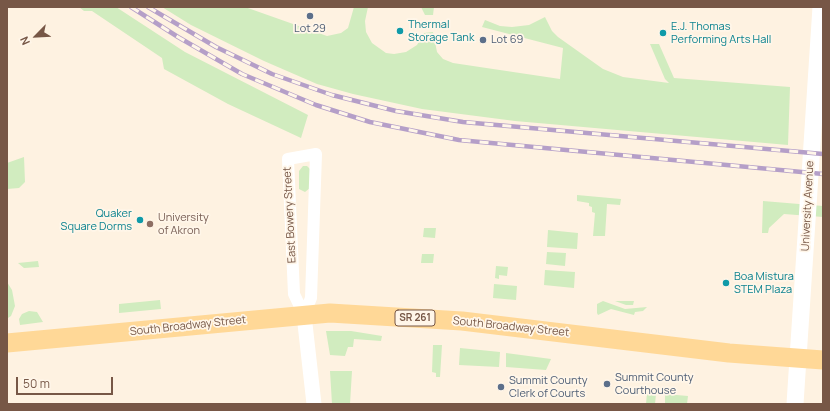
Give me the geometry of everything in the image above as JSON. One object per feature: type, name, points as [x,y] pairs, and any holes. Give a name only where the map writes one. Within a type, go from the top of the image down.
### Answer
[{"type":"main road","name":"University Avenue","points":[[796,404],[816,70],[822,24],[821,7]]},
{"type":"main road","name":"South Broadway Street","points":[[7,343],[330,313],[462,321],[728,353],[823,360]]},
{"type":"street","name":"East Bowery Street","points":[[304,315],[311,298],[316,154],[288,159],[294,294],[304,315],[314,404]]},
{"type":"green space","points":[[79,7],[116,7],[185,52],[308,115],[301,138],[228,104],[164,69],[162,58],[92,11],[84,11]]},
{"type":"green space","points":[[162,7],[245,7],[327,36],[341,33],[348,28],[354,7],[368,7],[365,21],[366,32],[372,43],[386,53],[394,54],[406,52],[417,45],[424,33],[433,32],[437,52],[443,59],[453,63],[560,79],[563,48],[482,27],[485,20],[500,26],[512,27],[529,25],[545,17],[552,31],[558,37],[603,69],[623,77],[669,83],[665,79],[650,44],[659,44],[674,78],[790,87],[788,145],[515,121],[422,109],[353,94],[317,84],[264,61],[191,25]]},
{"type":"green space","points":[[421,7],[434,7],[433,15],[425,15]]},
{"type":"green space","points":[[24,157],[25,182],[19,188],[7,189],[7,163]]},
{"type":"green space","points":[[303,166],[307,166],[311,170],[310,188],[305,192],[299,189],[299,171]]},
{"type":"green space","points":[[577,195],[621,199],[620,205],[607,204],[605,236],[593,236],[595,213],[592,212],[592,207],[589,206],[589,203],[577,201]]},
{"type":"green space","points":[[763,201],[823,206],[823,217],[784,214],[769,228],[768,233],[762,233]]},
{"type":"green space","points":[[424,228],[436,228],[435,238],[423,237]]},
{"type":"green space","points":[[548,230],[578,233],[577,249],[547,247]]},
{"type":"green space","points":[[547,252],[566,253],[565,266],[546,264]]},
{"type":"green space","points":[[422,254],[434,254],[433,263],[421,263]]},
{"type":"green space","points":[[38,261],[39,267],[24,268],[18,263]]},
{"type":"green space","points":[[496,266],[508,267],[507,276],[499,275],[499,279],[495,278]]},
{"type":"green space","points":[[545,270],[575,272],[574,288],[544,285]]},
{"type":"green space","points":[[7,282],[12,290],[15,306],[11,316],[8,318]]},
{"type":"green space","points":[[494,284],[517,286],[516,300],[493,298]]},
{"type":"green space","points":[[160,300],[161,309],[119,313],[119,304]]},
{"type":"green space","points":[[603,301],[625,309],[647,307],[643,311],[635,312],[634,315],[611,309],[598,315],[597,304]]},
{"type":"green space","points":[[615,301],[634,301],[633,305],[626,305]]},
{"type":"green space","points":[[29,311],[37,312],[43,322],[20,325],[19,319],[22,314]]},
{"type":"green space","points":[[326,331],[351,331],[382,336],[381,341],[354,339],[353,347],[348,347],[345,356],[330,355]]},
{"type":"green space","points":[[433,345],[442,345],[440,377],[436,377],[436,373],[432,372]]},
{"type":"green space","points":[[460,348],[500,352],[499,367],[459,365]]},
{"type":"green space","points":[[506,353],[551,359],[546,370],[506,367]]},
{"type":"green space","points":[[330,371],[352,371],[350,404],[332,404]]},
{"type":"green space","points":[[647,393],[656,394],[655,404],[646,404]]},
{"type":"green space","points":[[665,394],[688,396],[687,404],[665,404]]},
{"type":"railway","points":[[131,7],[178,37],[242,74],[316,105],[370,122],[459,140],[823,174]]},
{"type":"railway","points":[[148,7],[216,47],[272,74],[332,95],[396,111],[463,122],[823,154]]},
{"type":"place","name":"Lot 29","points":[[310,16]]},
{"type":"place","name":"Thermal Storage Tank","points":[[400,31]]},
{"type":"place","name":"E.J. Thomas Performing Arts Hall","points":[[663,33]]},
{"type":"place","name":"Lot 69","points":[[483,40]]},
{"type":"place","name":"Quaker Square Dorms","points":[[140,220]]},
{"type":"place","name":"University of Akron","points":[[150,224]]},
{"type":"place","name":"Boa Mistura STEM Plaza","points":[[726,283]]},
{"type":"place","name":"Summit County Courthouse","points":[[607,384]]},
{"type":"place","name":"Summit County Clerk of Courts","points":[[501,387]]}]
